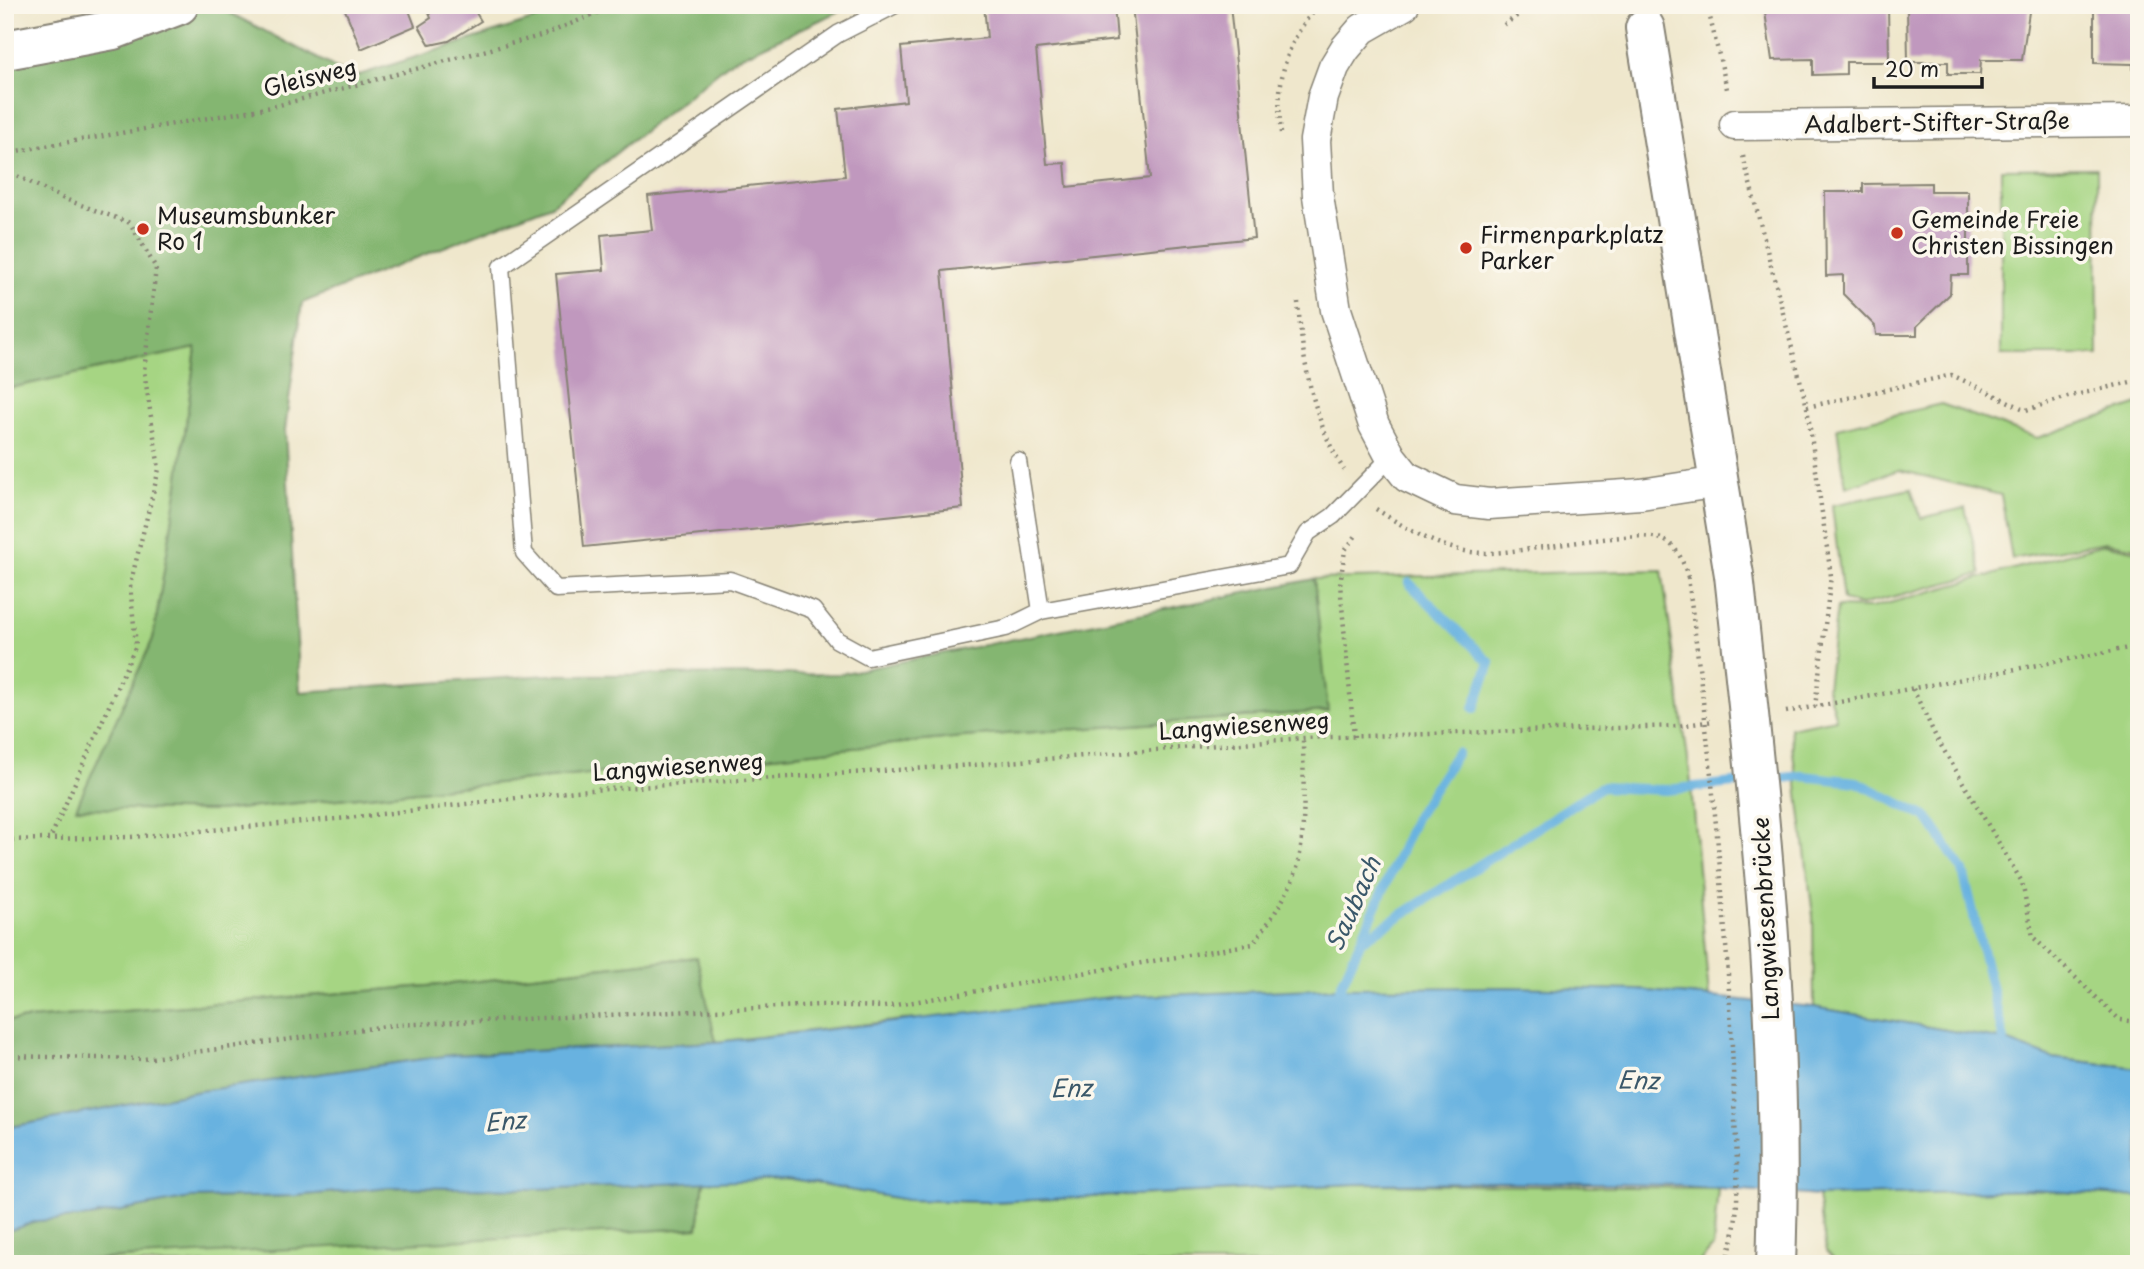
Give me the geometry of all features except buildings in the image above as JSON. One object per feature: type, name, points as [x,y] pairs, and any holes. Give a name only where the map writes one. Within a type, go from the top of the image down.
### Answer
[{"type":"main road","points":[[5,50],[113,30],[178,5]]},
{"type":"main road","name":"Langwiesenbrücke","points":[[1645,28],[1734,575],[1760,810],[1771,980],[1777,1169],[1762,1263]]},
{"type":"street","points":[[1386,9],[1362,29],[1334,68],[1323,97],[1315,140],[1318,196],[1336,310],[1374,425],[1391,457],[1407,477],[1455,500],[1489,504],[1641,494],[1719,482]]},
{"type":"street","name":"Adalbert-Stifter-Straße","points":[[1735,125],[2139,121]]},
{"type":"lane","points":[[895,5],[838,34],[501,267],[524,553],[556,589],[730,580],[813,610],[836,640],[868,657],[1006,628],[1041,611],[1289,566],[1308,533],[1333,516],[1391,457]]},
{"type":"lane","points":[[1018,461],[1041,611]]},
{"type":"path","name":"Gleisweg","points":[[5,153],[272,107],[544,35],[616,5]]},
{"type":"path","points":[[1504,25],[1532,5]]},
{"type":"path","points":[[1707,5],[1807,407],[1831,576],[1815,707]]},
{"type":"path","points":[[5,170],[62,198],[130,223],[156,268],[144,371],[159,469],[130,586],[136,645],[50,839]]},
{"type":"path","points":[[1807,407],[1952,375],[2026,410],[2139,380]]},
{"type":"path","points":[[1368,519],[1375,509],[1425,541],[1482,553],[1628,538],[1661,538],[1681,554],[1688,577],[1712,764],[1730,982],[1736,1169],[1734,1243],[1726,1264]]},
{"type":"path","name":"Langwiesenweg","points":[[5,840],[131,837],[348,818],[576,791],[959,766],[1303,738],[1354,737],[1340,584],[1345,550],[1360,529]]},
{"type":"path","points":[[1913,689],[1936,737],[2022,882],[2033,937],[2120,1020],[2139,1022]]},
{"type":"path","points":[[5,1056],[144,1059],[394,1025],[822,1005],[884,1007],[1253,944],[1283,900],[1296,871],[1303,810],[1303,738]]},
{"type":"path","points":[[1475,1264],[1557,1259],[1762,1263]]},
{"type":"path","points":[[1800,1263],[1827,1264]]},
{"type":"green space","points":[[179,5],[215,5],[353,77],[545,16],[566,5],[853,5],[733,60],[551,205],[302,303],[285,430],[300,692],[549,675],[839,674],[1314,579],[1328,711],[964,737],[217,811],[76,808],[153,639],[178,485],[196,348],[5,389],[5,50]]},
{"type":"green space","points":[[2097,168],[2098,355],[2001,355],[2001,169]]},
{"type":"green space","points":[[196,348],[178,485],[153,639],[77,807],[217,811],[964,737],[1327,711],[1314,579],[1662,570],[1690,774],[1709,997],[1638,990],[901,1020],[716,1042],[696,957],[451,984],[5,1021],[5,389]]},
{"type":"green space","points":[[1941,404],[2037,438],[2139,404],[2139,548],[2105,542],[2012,559],[2001,495],[1899,470],[1846,487],[1837,428]]},
{"type":"green space","points":[[1911,489],[1921,518],[1965,508],[1981,574],[1861,605],[1843,600],[1832,505]]},
{"type":"green space","points":[[2104,544],[2139,551],[2139,1068],[2052,1058],[1997,1039],[1814,1007],[1813,916],[1790,728],[1836,719],[1827,688],[1837,607],[1871,608]]},
{"type":"green space","points":[[697,957],[716,1042],[451,1055],[200,1091],[5,1128],[5,1021],[451,984]]},
{"type":"green space","points":[[787,1179],[907,1200],[991,1202],[1356,1184],[1718,1188],[1713,1247],[1698,1264],[46,1264],[191,1253],[698,1228],[704,1181]]},
{"type":"green space","points":[[704,1181],[698,1228],[5,1264],[5,1232],[37,1221],[89,1217],[190,1198],[295,1196],[389,1187],[535,1189]]},
{"type":"green space","points":[[2031,1190],[2139,1197],[2139,1264],[1838,1264],[1826,1251],[1818,1196]]},
{"type":"water","name":"Enz","points":[[1508,987],[1638,990],[1814,1007],[2004,1040],[2052,1058],[2139,1068],[2139,1197],[2031,1190],[1818,1196],[1682,1185],[1502,1183],[1356,1184],[991,1202],[907,1200],[787,1179],[535,1189],[389,1187],[295,1196],[190,1198],[89,1217],[37,1221],[5,1232],[5,1128],[200,1091],[451,1055],[716,1042],[1111,997],[1340,988]]},
{"type":"waterway","name":"Saubach","points":[[1409,583],[1490,663],[1474,708]]},
{"type":"waterway","name":"Saubach","points":[[1338,999],[1340,988],[1415,818],[1457,753]]},
{"type":"waterway","points":[[1364,939],[1601,787],[1666,790],[1802,776],[1857,782],[1928,818],[1963,871],[2004,1040]]},
{"type":"place","name":"Museumsbunker Ro 1","points":[[143,229]]},
{"type":"place","name":"Gemeinde Freie Christen Bissingen","points":[[1897,233]]},
{"type":"place","name":"Firmenparkplatz Parker","points":[[1466,248]]}]
